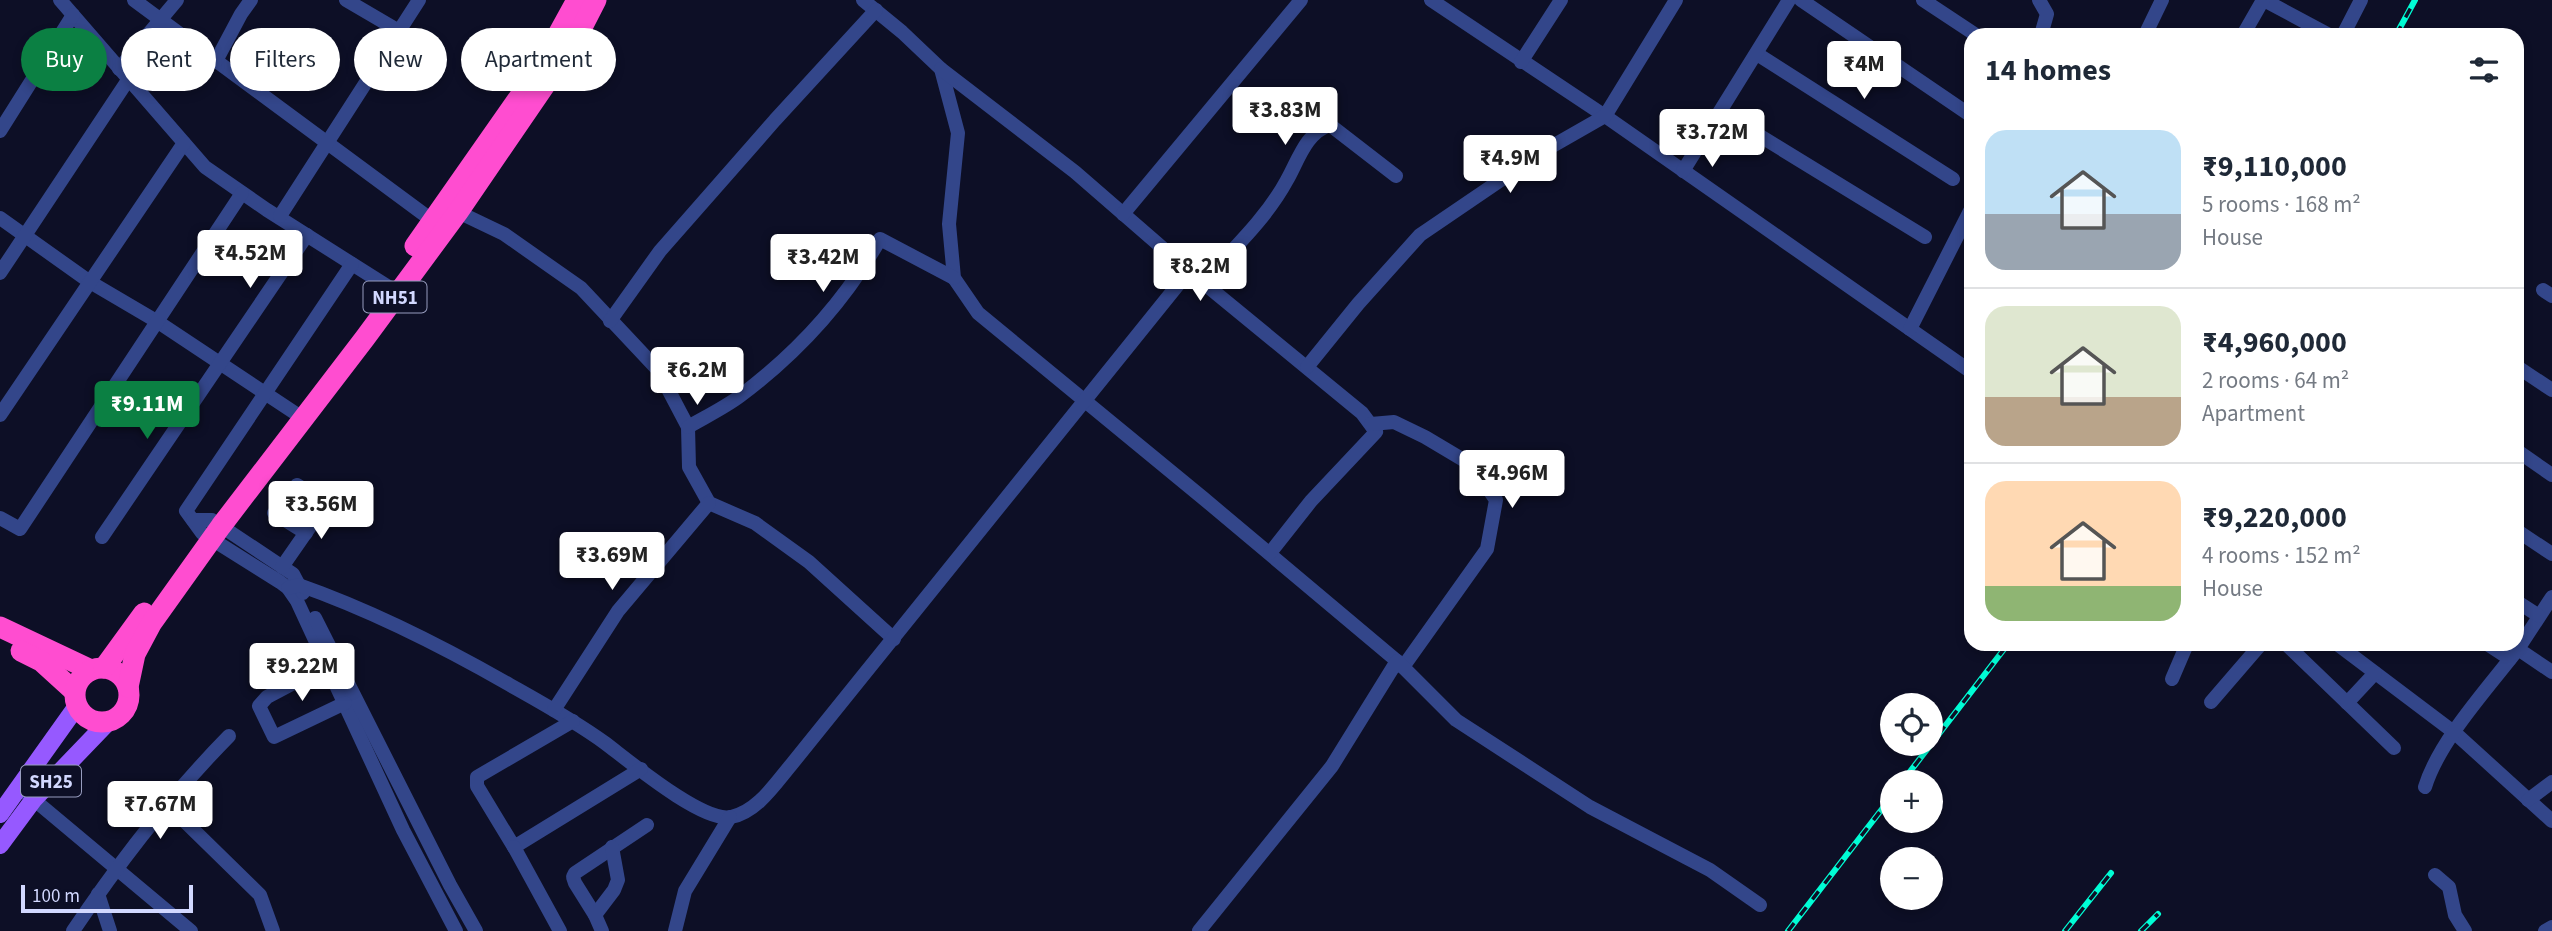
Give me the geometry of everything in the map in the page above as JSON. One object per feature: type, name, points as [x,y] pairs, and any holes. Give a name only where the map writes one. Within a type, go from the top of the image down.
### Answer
[{"type":"highway","name":"NH51","points":[[392,290],[433,221],[539,69],[577,0]]},
{"type":"highway","name":"NH51","points":[[76,699],[77,683],[97,669],[146,621],[208,528],[299,415],[392,290],[458,212],[575,41],[596,0]]},
{"type":"highway","name":"NH51","points":[[108,722],[123,712],[127,705],[135,654],[146,621]]},
{"type":"highway","points":[[0,627],[97,669],[117,673],[128,687]]},
{"type":"highway","points":[[0,640],[41,662],[76,699],[83,716],[108,722]]},
{"type":"main road","name":"SH25","points":[[0,814],[76,699]]},
{"type":"main road","name":"SH25","points":[[0,845],[34,799],[108,722]]},
{"type":"street","points":[[60,0],[121,72]]},
{"type":"street","points":[[134,0],[171,28]]},
{"type":"street","points":[[153,28],[177,0]]},
{"type":"street","points":[[251,0],[216,61],[433,221]]},
{"type":"street","points":[[346,0],[392,28]]},
{"type":"street","points":[[402,28],[419,0]]},
{"type":"street","points":[[863,0],[941,69],[1075,172],[1189,271],[1362,413],[1376,432],[1311,501],[1269,553]]},
{"type":"street","points":[[1124,214],[1301,0]]},
{"type":"street","points":[[1431,0],[1448,5],[1521,62],[1605,116],[1964,367]]},
{"type":"street","points":[[1521,62],[1561,0]]},
{"type":"street","points":[[1307,368],[1358,304],[1420,235],[1542,152],[1605,116],[1676,0]]},
{"type":"street","points":[[1683,171],[1789,0]]},
{"type":"street","points":[[1801,0],[1964,111]]},
{"type":"street","points":[[1923,0],[1965,28]]},
{"type":"street","points":[[2039,0],[2047,14],[2043,28]]},
{"type":"street","points":[[2148,28],[2162,0]]},
{"type":"street","points":[[2247,28],[2264,0],[2316,28]]},
{"type":"street","points":[[2347,28],[2361,0]]},
{"type":"street","points":[[610,321],[660,251],[876,10]]},
{"type":"street","points":[[0,131],[73,15]]},
{"type":"street","points":[[1757,54],[1953,179]]},
{"type":"street","points":[[941,69],[958,133],[949,224],[954,278]]},
{"type":"street","points":[[0,273],[26,235],[121,77]]},
{"type":"street","points":[[138,91],[205,167],[392,290]]},
{"type":"street","points":[[280,216],[361,91]]},
{"type":"street","points":[[1721,112],[1925,237]]},
{"type":"street","points":[[1203,282],[1265,213],[1287,182],[1310,137],[1322,127],[1329,125],[1396,176]]},
{"type":"street","points":[[0,415],[184,142]]},
{"type":"street","points":[[0,518],[20,529],[242,192]]},
{"type":"street","points":[[458,212],[504,234],[581,288],[658,370],[688,427],[689,467],[709,503],[755,523],[809,562],[894,639]]},
{"type":"street","points":[[0,218],[90,282],[158,322],[299,415]]},
{"type":"street","points":[[1910,329],[1964,223]]},
{"type":"street","points":[[102,537],[307,235]]},
{"type":"street","points":[[688,427],[739,397],[795,349],[840,301],[880,239],[954,278],[978,313],[1400,664],[1457,720],[1590,807],[1710,870],[1760,905]]},
{"type":"street","points":[[352,264],[186,508],[208,528],[293,586],[386,619],[462,658],[573,720],[703,812],[730,817]]},
{"type":"street","points":[[675,931],[685,891],[730,817],[755,805],[763,796],[894,639],[1189,271]]},
{"type":"street","points":[[2524,371],[2552,390]]},
{"type":"street","points":[[1199,931],[1332,766],[1400,664],[1487,549],[1496,500],[1472,465],[1394,422],[1370,425]]},
{"type":"street","points":[[2524,456],[2552,475]]},
{"type":"street","points":[[282,567],[329,499],[297,485]]},
{"type":"street","points":[[554,710],[618,611],[709,503]]},
{"type":"street","points":[[274,513],[306,533]]},
{"type":"street","points":[[208,528],[293,574],[297,601],[404,792],[476,931]]},
{"type":"street","points":[[2524,535],[2552,554]]},
{"type":"street","points":[[2524,639],[2552,597]]},
{"type":"street","points":[[2524,606],[2539,616]]},
{"type":"street","points":[[2172,678],[2184,651]]},
{"type":"street","points":[[2211,702],[2255,651]]},
{"type":"street","points":[[2293,651],[2394,748]]},
{"type":"street","points":[[2346,651],[2455,733],[2552,821]]},
{"type":"street","points":[[2506,651],[2552,672]]},
{"type":"street","points":[[2425,787],[2430,769],[2516,651]]},
{"type":"street","points":[[332,662],[267,697],[259,706],[274,737],[345,703]]},
{"type":"street","points":[[332,662],[345,703],[388,800],[453,930]]},
{"type":"street","points":[[2347,703],[2375,673]]},
{"type":"street","points":[[561,931],[477,786],[477,777],[573,720]]},
{"type":"street","points":[[73,931],[116,867],[190,775],[229,736]]},
{"type":"street","points":[[514,847],[641,769]]},
{"type":"street","points":[[2528,800],[2552,782]]},
{"type":"street","points":[[18,786],[191,931]]},
{"type":"street","points":[[388,800],[404,792]]},
{"type":"street","points":[[167,804],[260,895],[273,931]]},
{"type":"street","points":[[602,931],[573,877],[612,847],[647,825]]},
{"type":"street","points":[[595,915],[614,890],[618,880],[612,847]]},
{"type":"street","points":[[2435,875],[2449,887],[2455,915],[2465,931]]},
{"type":"street","points":[[98,894],[110,931]]},
{"type":"railway","points":[[2400,28],[2415,0]]},
{"type":"railway","points":[[1911,770],[2003,651]]},
{"type":"railway","points":[[1788,931],[1880,812]]},
{"type":"railway","points":[[2065,931],[2111,873]]},
{"type":"railway","points":[[2141,931],[2158,914]]}]
